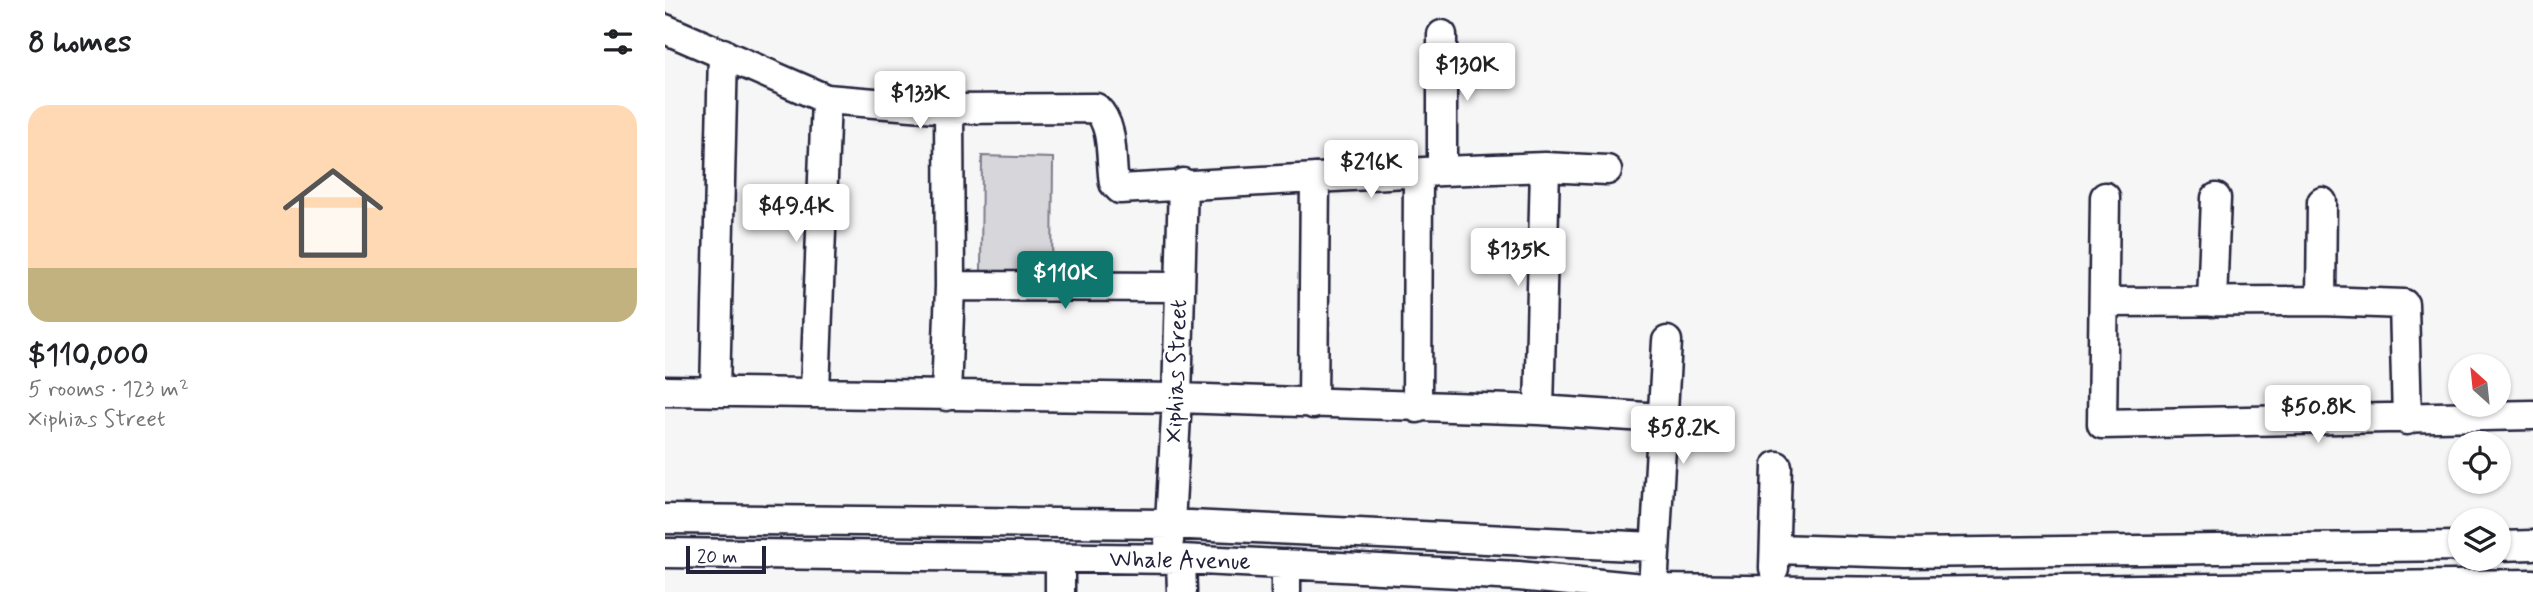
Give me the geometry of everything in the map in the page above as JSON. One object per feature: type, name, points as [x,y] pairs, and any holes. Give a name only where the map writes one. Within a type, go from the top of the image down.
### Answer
[{"type":"street","points":[[665,29],[827,99],[949,109],[1096,108],[1104,116],[1109,129],[1114,184],[1121,189],[1182,183],[1545,167],[1607,170]]},
{"type":"street","points":[[1417,408],[1430,172],[1442,35]]},
{"type":"street","points":[[715,392],[723,53]]},
{"type":"street","points":[[815,391],[827,99]]},
{"type":"street","points":[[946,396],[950,286],[949,109]]},
{"type":"street","points":[[1539,410],[1545,167]]},
{"type":"street","points":[[1313,404],[1315,178]]},
{"type":"street","name":"Xiphias Street","points":[[1182,183],[1177,398],[1169,524],[1182,592]]},
{"type":"street","points":[[2105,197],[2102,424],[2533,415]]},
{"type":"street","points":[[2212,302],[2216,198]]},
{"type":"street","points":[[2321,301],[2322,202]]},
{"type":"street","points":[[950,286],[1180,286]]},
{"type":"street","points":[[2104,302],[2321,301],[2404,304],[2407,419]]},
{"type":"street","points":[[1644,589],[1654,547],[1667,341]]},
{"type":"street","points":[[665,391],[1177,398],[1539,410],[1661,418]]},
{"type":"street","points":[[1773,591],[1777,466]]},
{"type":"street","points":[[665,519],[1169,524],[1654,547]]},
{"type":"street","points":[[2511,545],[2533,545]]},
{"type":"street","points":[[1775,549],[1907,553],[2448,546]]},
{"type":"street","name":"Whale Avenue","points":[[665,553],[1060,560],[1175,559],[1286,564],[1403,580],[1644,589],[1904,592],[2533,584]]},
{"type":"street","points":[[1060,560],[1060,592]]},
{"type":"street","points":[[1286,564],[1286,592]]},
{"type":"shaded area","points":[[982,156],[1053,158],[1052,275],[981,272]]}]
